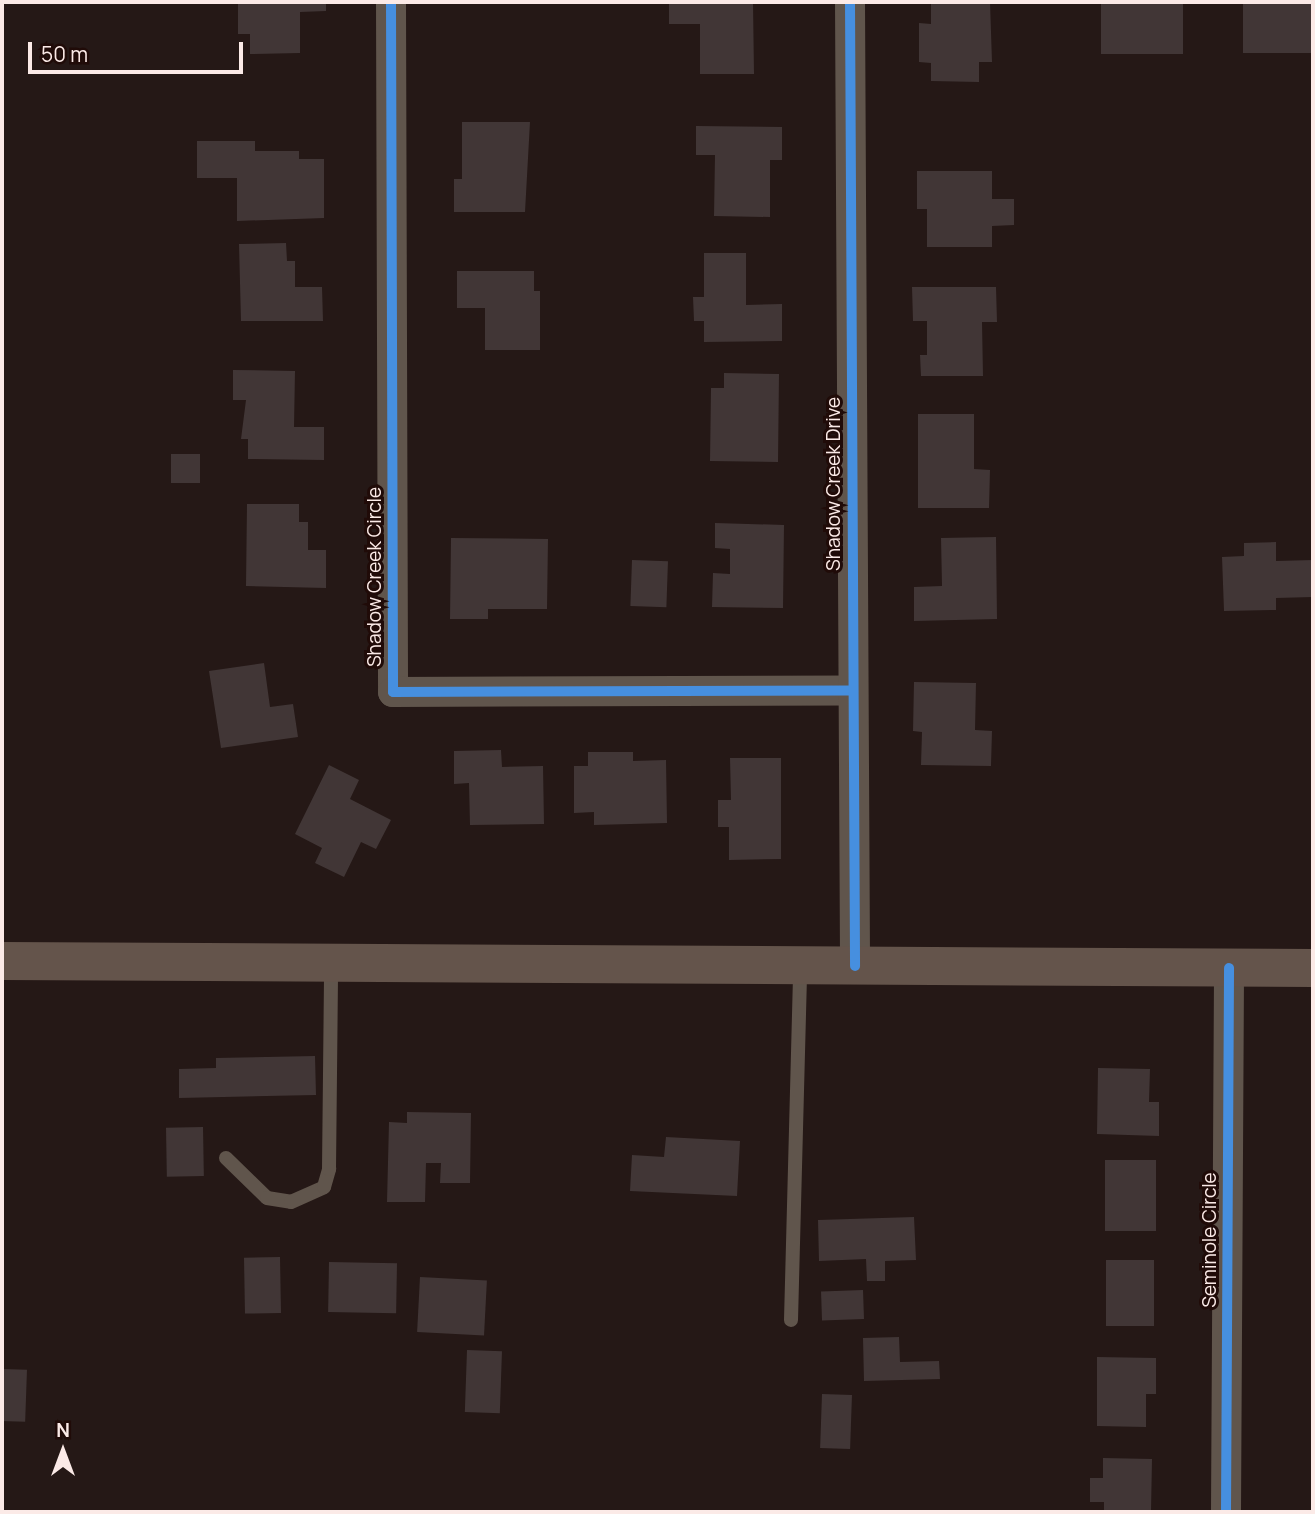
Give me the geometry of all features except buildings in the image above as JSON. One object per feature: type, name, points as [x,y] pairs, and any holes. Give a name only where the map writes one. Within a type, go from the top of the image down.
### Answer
[{"type":"main road","points":[[2,961],[1313,968]]},
{"type":"street","name":"Shadow Creek Circle","points":[[391,2],[393,692],[852,690]]},
{"type":"street","name":"Shadow Creek Drive","points":[[850,2],[855,965]]},
{"type":"street","name":"Seminole Circle","points":[[1226,1512],[1229,968]]},
{"type":"lane","points":[[226,1158],[267,1198],[291,1202],[324,1187],[330,1169],[331,963]]},
{"type":"lane","points":[[791,1320],[800,964]]},
{"type":"cycle path","points":[[391,2],[393,692],[852,690]]},
{"type":"cycle path","points":[[850,2],[855,966]]},
{"type":"cycle path","points":[[1226,1512],[1229,968]]}]
